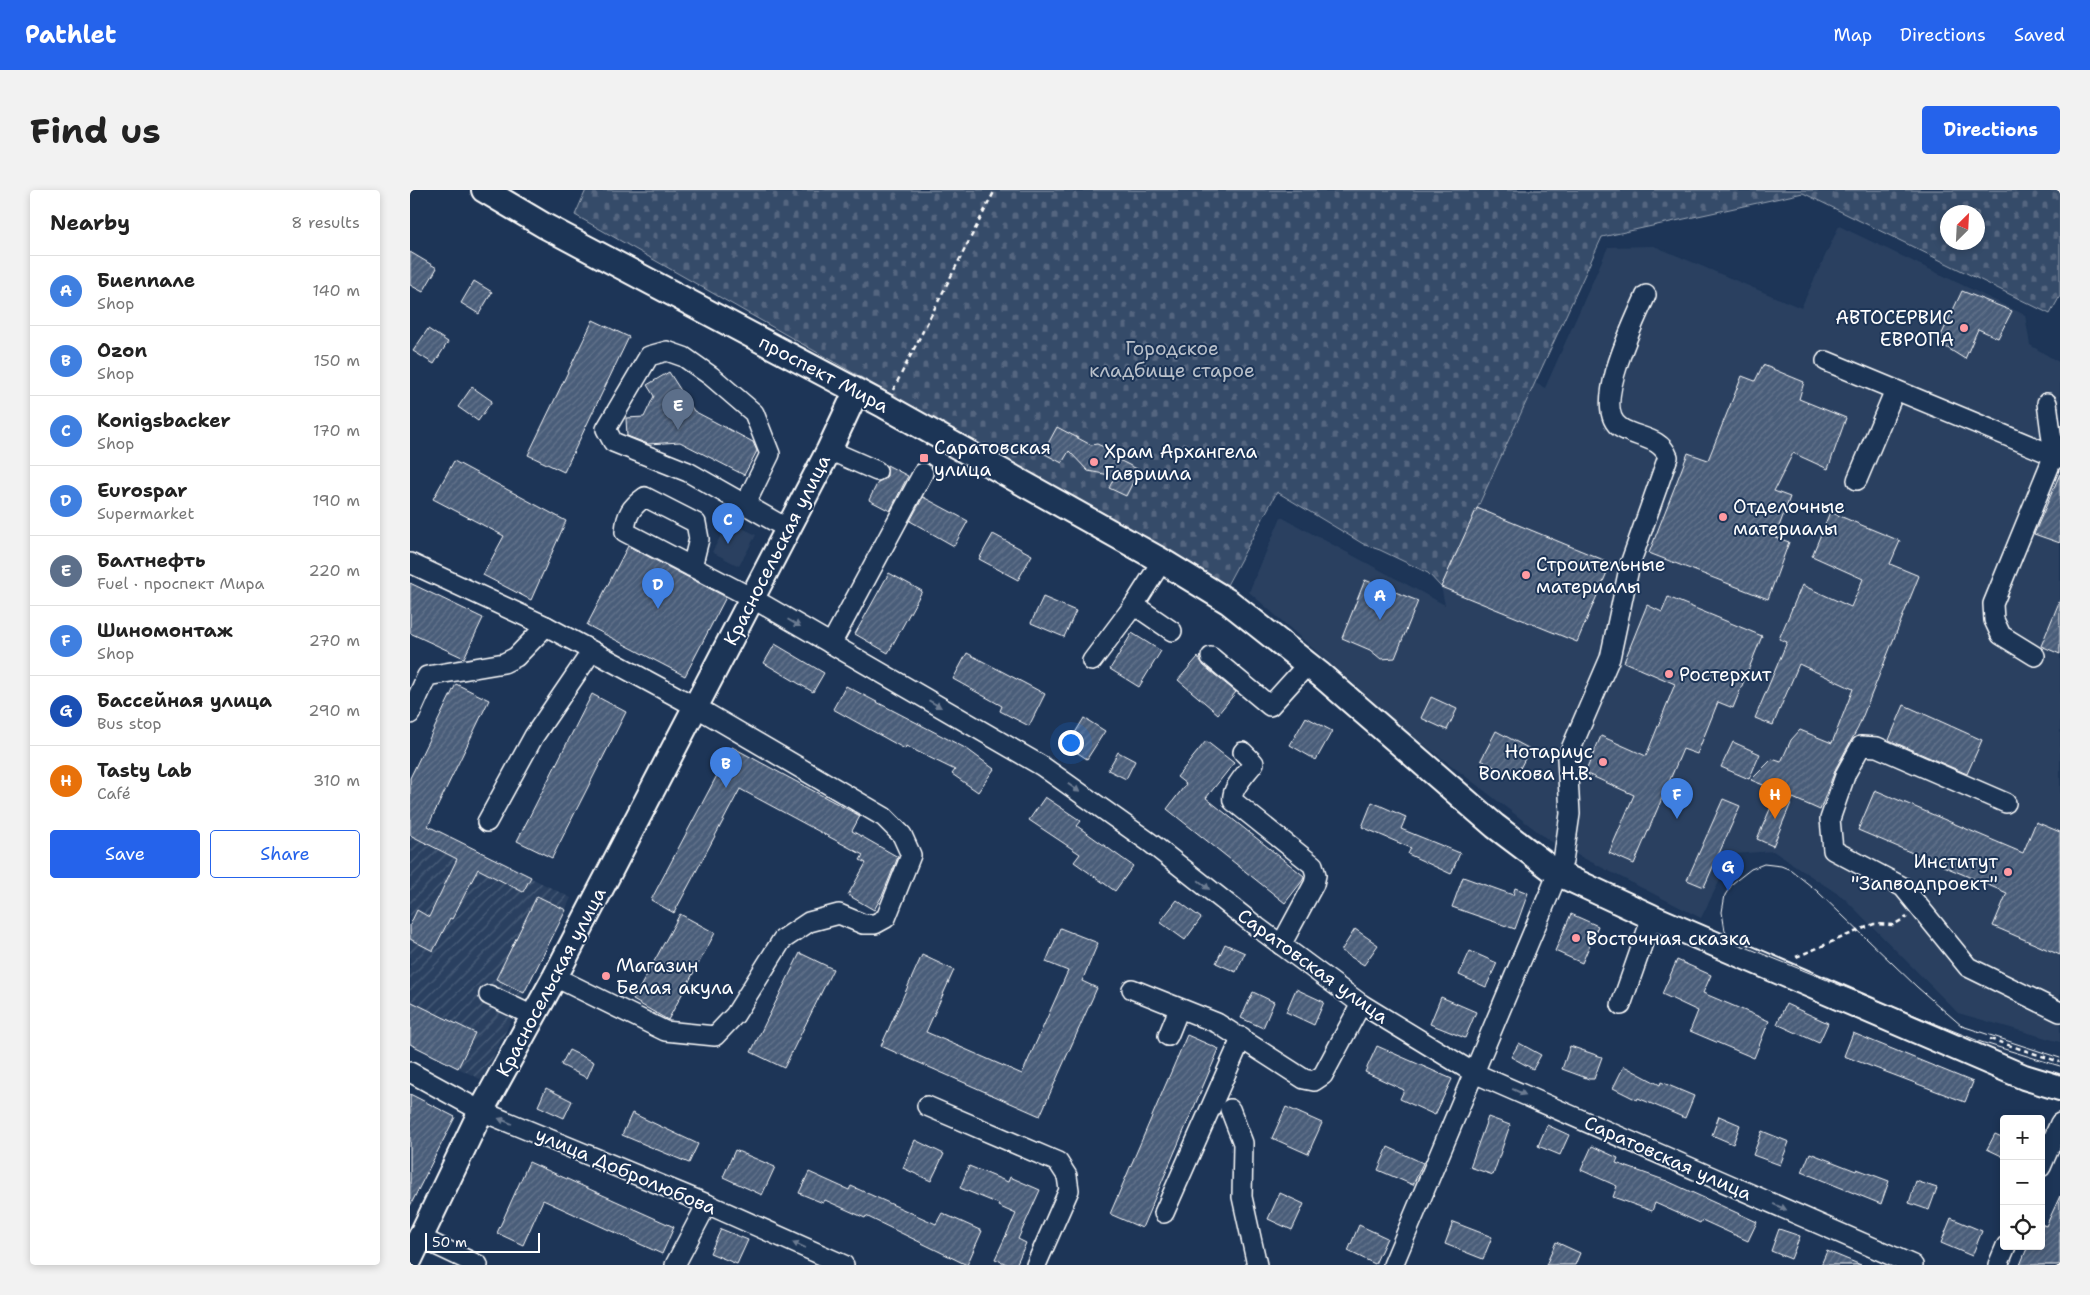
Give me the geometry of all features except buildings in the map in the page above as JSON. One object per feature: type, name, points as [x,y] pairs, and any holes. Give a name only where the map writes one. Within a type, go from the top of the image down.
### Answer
[{"type":"main road","name":"проспект Мира","points":[[484,190],[554,230],[885,406],[1162,561],[1229,602],[1308,664],[1495,826],[1557,873],[1652,917],[2024,1077],[2060,1088]]},
{"type":"main road","name":"Красносельская улица","points":[[410,1259],[481,1111],[555,977],[696,707],[829,450],[856,392]]},
{"type":"street","points":[[1401,1263],[1474,1073],[1563,860],[1570,814],[1567,758],[1610,658],[1630,564],[1668,457],[1665,449],[1651,440],[1620,428],[1610,416],[1610,401],[1617,365],[1646,295]]},
{"type":"street","points":[[745,506],[770,454],[754,413],[711,376],[684,357],[667,351],[649,356],[606,430],[613,442],[688,472],[745,506],[788,529]]},
{"type":"street","points":[[1826,361],[2057,457]]},
{"type":"street","points":[[1857,480],[1895,390]]},
{"type":"street","points":[[2035,656],[2002,634],[1994,620],[1993,604],[2057,457],[2047,403]]},
{"type":"street","points":[[829,450],[877,471]]},
{"type":"street","points":[[830,644],[923,473]]},
{"type":"street","name":"Саратовская улица","points":[[692,567],[699,538],[696,523],[645,497],[634,504],[626,517],[625,532],[752,598],[1042,766],[1152,844],[1281,945],[1361,1004],[1474,1073],[1912,1265]]},
{"type":"street","points":[[1092,662],[1134,605],[1162,561]]},
{"type":"street","points":[[410,562],[546,626],[696,707],[884,817],[902,835],[911,855],[886,918],[875,924],[863,924],[839,914],[809,922],[782,940],[735,1015],[715,1036],[665,1031],[555,977]]},
{"type":"street","points":[[1134,605],[1172,631]]},
{"type":"street","points":[[410,714],[427,676],[504,663],[516,657],[546,626]]},
{"type":"street","points":[[487,822],[534,736],[592,651]]},
{"type":"street","points":[[1211,657],[1270,706],[1308,664]]},
{"type":"street","points":[[2006,803],[1877,747],[1860,746],[1846,773],[1830,819],[1833,850],[1903,887],[1968,967],[2060,1012]]},
{"type":"street","points":[[1242,752],[1254,763],[1234,790],[1233,801],[1313,865],[1316,876],[1314,884],[1281,945]]},
{"type":"street","points":[[1621,1005],[1652,917]]},
{"type":"street","points":[[1132,989],[1179,1009],[1217,1022],[1304,1079],[1314,1081],[1323,1075],[1361,1004]]},
{"type":"street","points":[[489,995],[533,1016]]},
{"type":"street","points":[[1168,1036],[1179,1009]]},
{"type":"street","points":[[1164,1214],[1242,1037]]},
{"type":"street","name":"улица Добролюбова","points":[[410,1072],[481,1111],[706,1204],[844,1265]]},
{"type":"street","points":[[927,1106],[1058,1162],[1067,1176],[1069,1190],[1036,1265]]},
{"type":"street","points":[[1230,1108],[1243,1143],[1242,1197],[1257,1265]]},
{"type":"street","points":[[2049,1160],[2060,1123]]},
{"type":"street","points":[[675,1265],[706,1204]]},
{"type":"street","points":[[421,1238],[478,1265]]},
{"type":"street","points":[[1998,1265],[2004,1250]]},
{"type":"path","points":[[885,406],[995,190]]},
{"type":"path","points":[[1796,957],[1874,924],[1893,924],[1922,909]]},
{"type":"shaded area","points":[[1839,226],[2025,315],[2030,345],[2060,363],[2060,1042],[1958,1013],[1844,898],[1773,851],[1733,854],[1701,918],[1550,841],[1409,733],[1249,592],[1281,517],[1445,605],[1441,587],[1535,383],[1545,388],[1608,247],[1654,246],[1801,308]]},
{"type":"shaded area","points":[[729,521],[756,535],[739,566],[712,552]]},
{"type":"shaded area","points":[[410,817],[571,898],[482,1080],[410,1044]]},
{"type":"green space","name":"Городское кладбище старое","points":[[586,190],[2060,190],[2060,296],[2050,314],[1803,193],[1602,237],[1441,587],[1428,573],[1380,550],[1365,545],[1277,492],[1227,585],[575,215]]},
{"type":"tram line","points":[[2060,1058],[1962,1026],[1917,987],[1817,891],[1791,870],[1781,866],[1764,864],[1751,869],[1733,883],[1725,895],[1722,912],[1725,931],[1738,944],[1981,1042],[2060,1066]]},
{"type":"place","name":"АВТОСЕРВИС ЕВРОПА","points":[[1964,328]]},
{"type":"place","name":"Балтнефть","points":[[678,430]]},
{"type":"place","name":"Саратовская улица","points":[[924,458]]},
{"type":"place","name":"Храм Архангела Гавриила","points":[[1094,462]]},
{"type":"place","name":"Отделочные материалы","points":[[1723,517]]},
{"type":"place","name":"Konigsbacker","points":[[728,544]]},
{"type":"place","name":"Строительные материалы","points":[[1526,575]]},
{"type":"place","name":"Eurospar","points":[[658,609]]},
{"type":"place","name":"Биеnnале","points":[[1380,620]]},
{"type":"place","name":"Ростерхит","points":[[1669,674]]},
{"type":"place","name":"Нотариус Волкова Н.В.","points":[[1603,762]]},
{"type":"place","name":"Ozon","points":[[726,788]]},
{"type":"place","name":"Шиномонтаж","points":[[1677,819]]},
{"type":"place","name":"Tasty Lab","points":[[1775,819]]},
{"type":"place","name":"Институт \"Запводпроект\"","points":[[2008,872]]},
{"type":"place","name":"Бассейная улица","points":[[1728,891]]},
{"type":"place","name":"Восточная сказка","points":[[1576,938]]},
{"type":"place","name":"Магазин Белая акула","points":[[606,976]]}]
